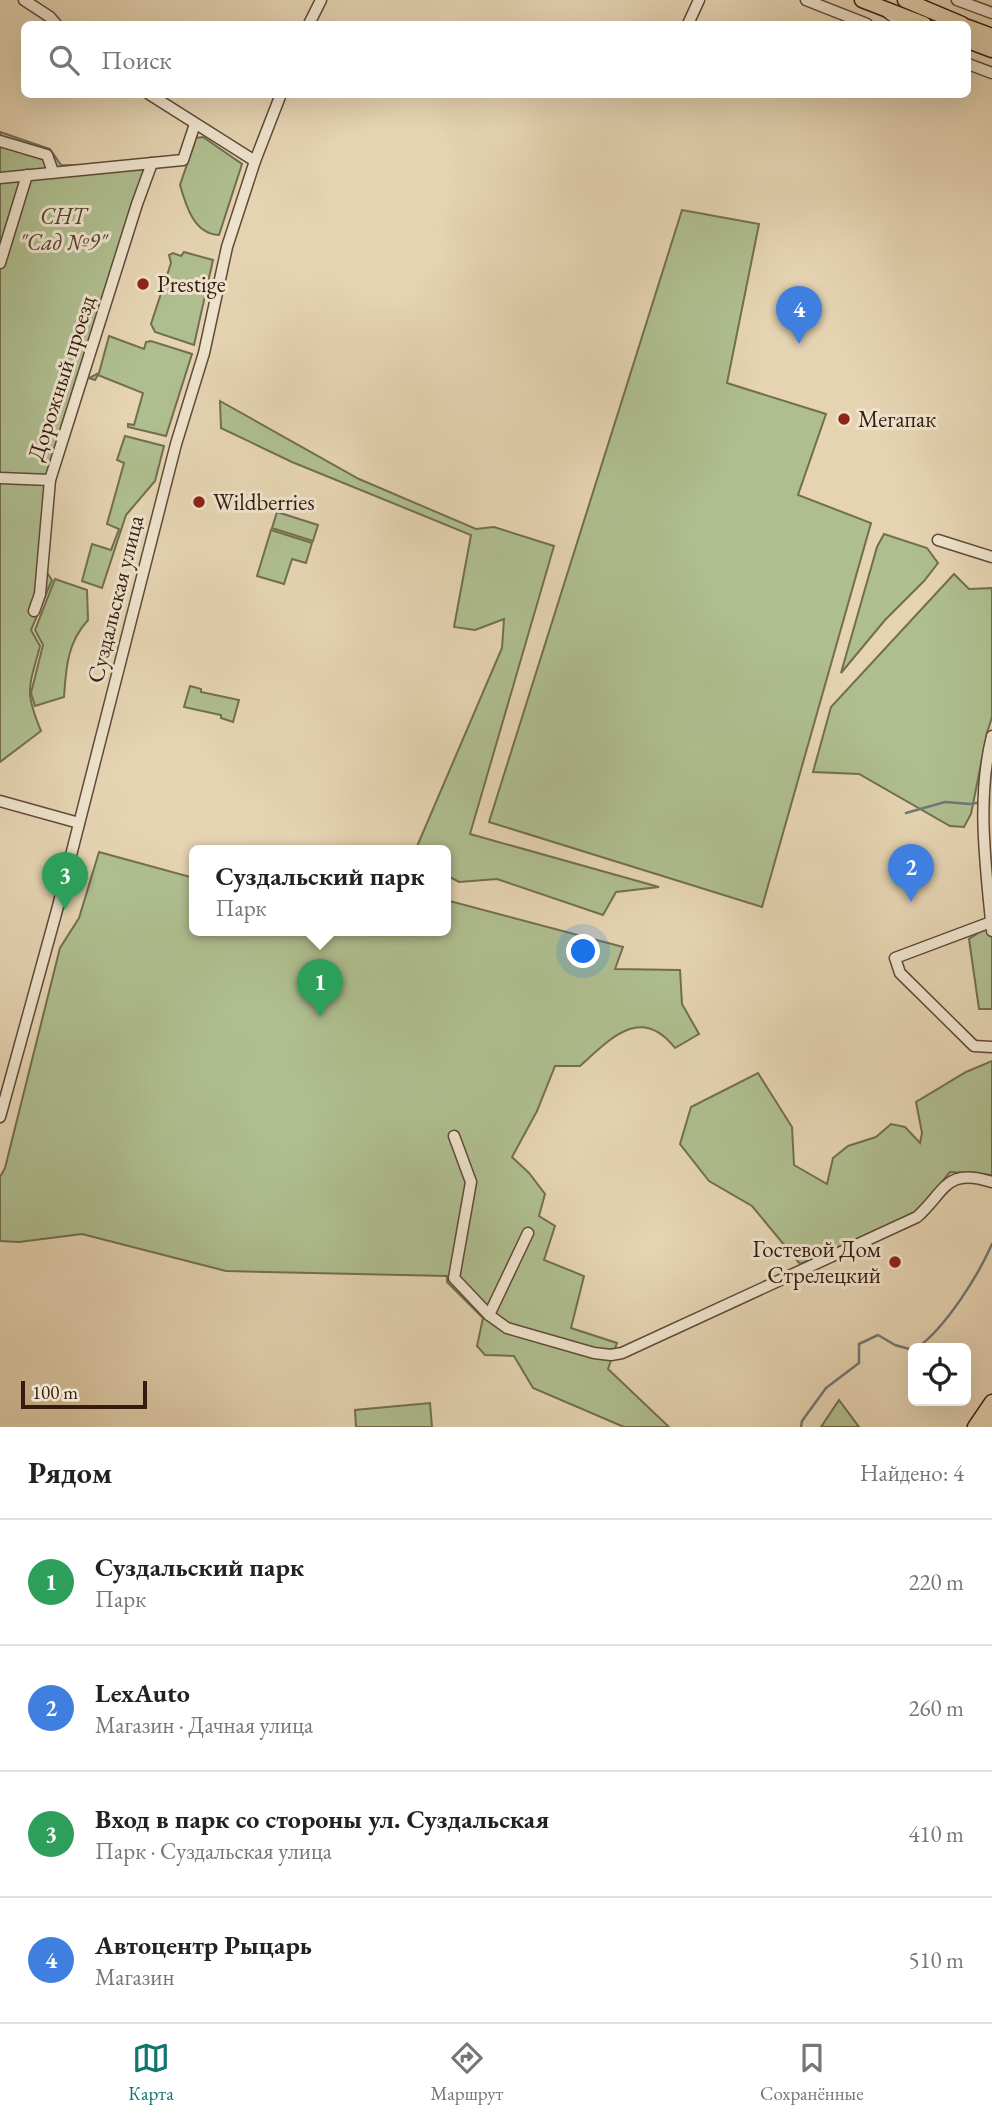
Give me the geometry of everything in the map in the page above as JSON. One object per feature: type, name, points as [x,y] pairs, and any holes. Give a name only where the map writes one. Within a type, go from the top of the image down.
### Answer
[{"type":"main road","points":[[862,0],[880,7],[945,21]]},
{"type":"main road","points":[[905,0],[922,17]]},
{"type":"main road","points":[[971,28],[992,36]]},
{"type":"main road","points":[[971,42],[992,50]]},
{"type":"main road","points":[[975,1427],[992,1402]]},
{"type":"main road","points":[[989,1427],[992,1422]]},
{"type":"street","points":[[24,0],[53,21]]},
{"type":"street","points":[[310,21],[321,0]]},
{"type":"street","points":[[689,21],[699,0]]},
{"type":"street","points":[[806,0],[859,21]]},
{"type":"street","points":[[957,0],[992,13]]},
{"type":"street","points":[[971,65],[992,73]]},
{"type":"street","points":[[155,98],[255,161]]},
{"type":"street","name":"Суздальская улица","points":[[0,1117],[176,444],[204,353],[227,247],[255,161],[279,98]]},
{"type":"street","points":[[0,178],[183,160],[195,124]]},
{"type":"street","points":[[0,141],[47,155],[53,172]]},
{"type":"street","name":"Дорожный проезд","points":[[34,611],[40,594],[50,480],[152,163]]},
{"type":"street","points":[[0,263],[5,230],[27,175]]},
{"type":"street","points":[[0,478],[50,480]]},
{"type":"street","points":[[938,540],[992,557]]},
{"type":"street","points":[[992,736],[986,764],[984,794],[984,853],[992,926],[895,958],[900,973],[974,1046],[992,1047]]},
{"type":"street","points":[[0,802],[79,823]]},
{"type":"street","points":[[454,1136],[471,1182],[454,1279],[489,1315],[507,1328],[594,1353],[611,1355],[622,1353],[917,1217],[948,1182],[957,1178],[992,1182]]},
{"type":"street","points":[[489,1315],[528,1233]]},
{"type":"green space","name":"СНТ \"Сад №9\"","points":[[0,132],[50,149],[61,165],[148,166],[47,504],[41,564],[52,580],[31,630],[40,646],[30,697],[41,731],[0,762]]},
{"type":"green space","points":[[203,137],[242,164],[219,235],[203,230],[192,218],[180,185],[196,138]]},
{"type":"green space","points":[[682,210],[759,224],[727,383],[826,414],[798,495],[871,523],[762,907],[489,822]]},
{"type":"green space","points":[[184,252],[213,260],[194,345],[155,332],[151,324],[171,263],[169,255],[173,253],[181,256]]},
{"type":"green space","points":[[109,336],[144,349],[146,342],[151,341],[192,354],[166,436],[128,427],[128,424],[134,425],[143,393],[98,375],[95,380],[89,378],[99,373]]},
{"type":"green space","points":[[220,401],[359,479],[476,529],[494,527],[554,546],[470,834],[659,887],[616,892],[603,915],[497,879],[459,882],[451,878],[451,845],[418,845],[502,648],[504,619],[475,630],[454,627],[471,535],[292,462],[221,428]]},
{"type":"green space","points":[[125,436],[164,446],[155,481],[126,515],[102,588],[82,581],[92,544],[111,550],[119,529],[107,524],[124,463],[117,460]]},
{"type":"green space","points":[[277,512],[318,525],[313,541],[272,528]]},
{"type":"green space","points":[[271,530],[312,543],[306,563],[292,559],[284,584],[257,576]]},
{"type":"green space","points":[[884,534],[927,548],[938,563],[841,673],[877,547]]},
{"type":"green space","points":[[954,574],[969,589],[992,588],[992,717],[987,733],[992,735],[987,734],[971,814],[964,827],[950,826],[859,774],[813,772],[831,707]]},
{"type":"green space","points":[[55,579],[87,590],[88,620],[72,647],[64,697],[35,706],[31,693],[43,645],[35,630]]},
{"type":"green space","points":[[190,686],[201,689],[201,692],[239,700],[233,722],[221,718],[221,715],[184,707]]},
{"type":"green space","points":[[99,852],[189,877],[189,936],[451,936],[451,901],[623,947],[615,969],[680,970],[682,1004],[699,1034],[675,1048],[650,1028],[638,1027],[614,1037],[580,1066],[555,1066],[537,1111],[512,1157],[545,1194],[539,1216],[555,1226],[544,1260],[584,1276],[571,1328],[617,1343],[608,1369],[669,1427],[624,1427],[533,1388],[514,1356],[485,1355],[477,1346],[483,1318],[447,1282],[447,1276],[226,1271],[82,1234],[19,1242],[0,1241],[0,1177],[5,1168],[60,948],[79,918]]},
{"type":"green space","points":[[992,924],[992,1009],[979,1009],[969,939]]},
{"type":"green space","points":[[992,1061],[992,1175],[950,1172],[916,1213],[800,1264],[752,1206],[709,1181],[680,1144],[691,1107],[758,1073],[792,1127],[794,1165],[827,1184],[833,1158],[848,1146],[876,1137],[891,1124],[905,1127],[920,1143],[922,1133],[916,1102],[966,1072]]},
{"type":"green space","points":[[839,1400],[859,1427],[821,1427]]},
{"type":"green space","points":[[430,1403],[432,1427],[356,1427],[355,1410]]},
{"type":"waterway","points":[[906,813],[945,802],[982,802]]},
{"type":"waterway","points":[[923,1343],[960,1300],[992,1244]]},
{"type":"waterway","points":[[801,1427],[802,1421],[826,1388],[859,1363],[859,1344],[878,1335],[908,1349]]},
{"type":"place","name":"Prestige","points":[[143,284]]},
{"type":"place","name":"Автоцентр Рыцарь","points":[[799,344]]},
{"type":"place","name":"Мегапак","points":[[844,419]]},
{"type":"place","name":"Wildberries","points":[[199,502]]},
{"type":"place","name":"LexAuto","points":[[911,902]]},
{"type":"place","name":"Вход в парк со стороны ул. Суздальская","points":[[65,910]]},
{"type":"place","name":"Суздальский парк","points":[[320,1017]]},
{"type":"place","name":"Гостевой Дом Стрелецкий","points":[[895,1262]]}]
